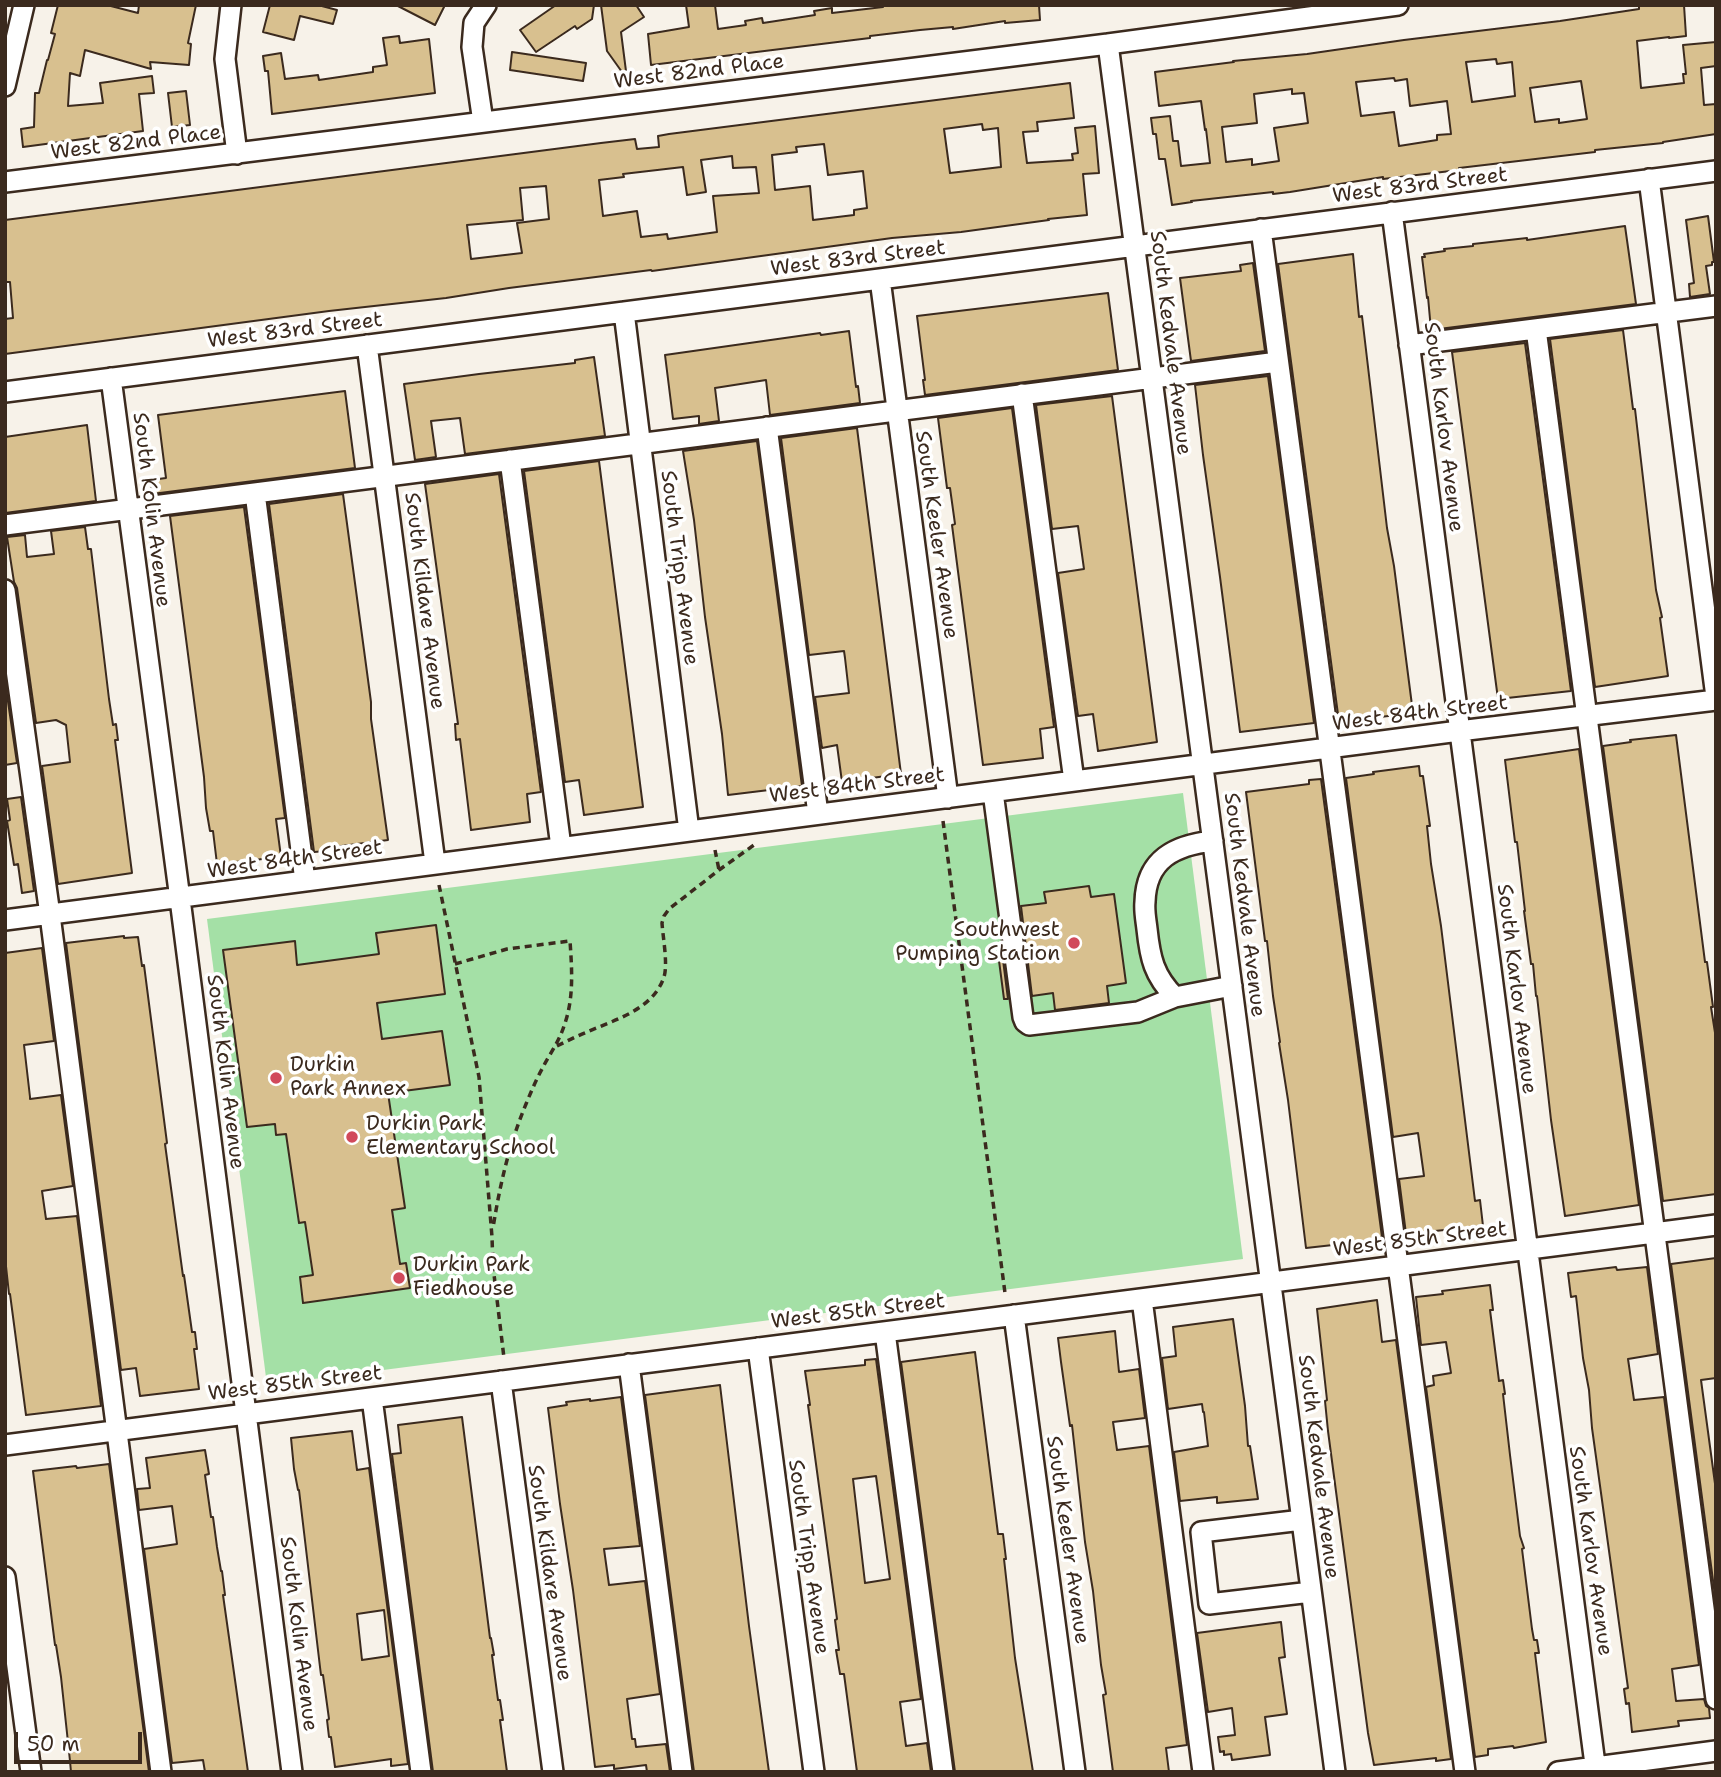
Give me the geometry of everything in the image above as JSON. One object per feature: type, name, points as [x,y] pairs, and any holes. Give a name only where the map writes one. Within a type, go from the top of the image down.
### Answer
[{"type":"street","points":[[5,86],[24,5]]},
{"type":"street","points":[[231,5],[225,59],[237,154]]},
{"type":"street","points":[[483,122],[472,47],[474,23],[486,5]]},
{"type":"street","name":"West 82nd Place","points":[[5,183],[1398,5]]},
{"type":"street","name":"South Kedvale Avenue","points":[[1108,44],[1335,1772]]},
{"type":"street","name":"West 83rd Street","points":[[5,392],[1716,170]]},
{"type":"street","points":[[1649,179],[1716,698]]},
{"type":"street","name":"South Karlov Avenue","points":[[1392,212],[1596,1769]]},
{"type":"street","points":[[1261,229],[1465,1772]]},
{"type":"street","name":"South Keeler Avenue","points":[[880,279],[948,798]]},
{"type":"street","points":[[1409,345],[1716,306]]},
{"type":"street","name":"South Tripp Avenue","points":[[624,312],[689,831]]},
{"type":"street","points":[[1536,329],[1716,1699]]},
{"type":"street","name":"South Kildare Avenue","points":[[367,345],[435,863]]},
{"type":"street","points":[[5,525],[1278,362]]},
{"type":"street","name":"South Kolin Avenue","points":[[111,378],[292,1772]]},
{"type":"street","points":[[1021,394],[1074,781]]},
{"type":"street","points":[[768,427],[818,814]]},
{"type":"street","points":[[510,460],[561,847]]},
{"type":"street","points":[[255,493],[305,881]]},
{"type":"street","points":[[5,590],[161,1772]]},
{"type":"street","name":"West 84th Street","points":[[5,920],[1716,698]]},
{"type":"street","points":[[993,792],[1025,1022],[1029,1025],[1138,1012],[1175,997],[1232,986]]},
{"type":"street","points":[[1175,997],[1158,979],[1153,965],[1144,902],[1148,882],[1154,868],[1177,848],[1213,841]]},
{"type":"street","name":"West 85th Street","points":[[5,1445],[1716,1225]]},
{"type":"street","points":[[1142,1298],[1203,1772]]},
{"type":"street","name":"South Keeler Avenue","points":[[1014,1315],[1075,1772]]},
{"type":"street","points":[[885,1332],[943,1772]]},
{"type":"street","name":"South Tripp Avenue","points":[[758,1348],[814,1772]]},
{"type":"street","points":[[629,1364],[682,1772]]},
{"type":"street","name":"South Kildare Avenue","points":[[501,1381],[553,1772]]},
{"type":"street","points":[[372,1398],[421,1772]]},
{"type":"street","points":[[1302,1520],[1201,1532],[1209,1604],[1311,1592]]},
{"type":"street","points":[[5,1577],[31,1772]]},
{"type":"street","points":[[1558,1772],[1716,1752]]},
{"type":"path","points":[[943,821],[1005,1293]]},
{"type":"path","points":[[555,1047],[621,1018],[648,1000],[665,976],[662,923],[664,916],[669,909],[754,845]]},
{"type":"path","points":[[715,850],[719,870]]},
{"type":"path","points":[[439,885],[479,1077],[493,1266],[504,1358]]},
{"type":"path","points":[[454,964],[507,949],[570,941],[573,978],[565,1025],[542,1068],[510,1146],[500,1184],[492,1237]]},
{"type":"green space","points":[[1183,793],[1243,1259],[267,1385],[207,919]]},
{"type":"building","points":[[58,5],[107,5],[138,13],[139,5],[196,5],[188,43],[191,44],[189,65],[150,62],[151,69],[85,50],[80,76],[70,73],[68,106],[103,103],[100,83],[152,76],[154,93],[139,94],[143,131],[23,147],[21,129],[34,127],[35,93],[39,93],[55,34],[51,33]]},
{"type":"building","points":[[270,5],[318,5],[337,10],[333,24],[300,16],[294,40],[263,32]]},
{"type":"building","points":[[396,5],[445,5],[435,25]]},
{"type":"building","points":[[556,5],[594,5],[592,19],[577,29],[575,26],[536,52],[520,30]]},
{"type":"building","points":[[601,5],[636,5],[644,17],[621,32],[627,79],[607,51]]},
{"type":"building","points":[[686,5],[715,5],[718,29],[746,25],[745,21],[762,18],[763,23],[815,15],[814,11],[832,8],[832,13],[883,5],[1039,5],[1040,20],[920,30],[651,65],[648,34],[689,27]]},
{"type":"building","points":[[1684,5],[1686,36],[1637,41],[1641,88],[1684,83],[1683,74],[1686,74],[1683,45],[1716,42],[1716,66],[1701,68],[1704,105],[1716,104],[1716,134],[1459,170],[1383,177],[1290,192],[1172,205],[1165,159],[1159,159],[1151,118],[1170,116],[1173,141],[1178,141],[1181,166],[1210,163],[1206,129],[1201,101],[1159,106],[1155,72],[1560,21],[1639,9],[1639,6]],"holes":[[[1496,59],[1497,64],[1512,62],[1515,96],[1472,102],[1466,62]],[[1407,79],[1410,106],[1447,101],[1451,134],[1437,135],[1437,140],[1399,146],[1394,112],[1361,116],[1356,82]],[[1581,81],[1587,119],[1559,123],[1559,119],[1535,122],[1530,88]],[[1292,89],[1292,94],[1304,93],[1308,123],[1274,128],[1279,161],[1252,165],[1252,159],[1226,162],[1222,127],[1257,123],[1254,94]]]},
{"type":"building","points":[[399,36],[400,43],[429,39],[435,93],[272,114],[268,71],[265,71],[263,56],[281,53],[285,79],[318,75],[319,80],[373,72],[373,67],[387,65],[383,38]]},
{"type":"building","points":[[512,52],[586,63],[583,81],[510,70]]},
{"type":"building","points":[[1070,83],[1074,118],[1037,122],[1038,131],[1023,132],[1027,163],[1073,160],[1072,154],[1078,153],[1075,128],[1095,126],[1099,173],[1083,174],[1087,215],[5,354],[5,319],[13,318],[10,282],[5,282],[5,220],[635,139],[637,149],[659,147],[658,136]],"holes":[[[982,124],[983,130],[998,128],[1001,167],[950,173],[944,129]],[[824,144],[828,175],[863,171],[867,208],[854,210],[854,215],[813,220],[810,186],[775,190],[772,155],[797,152],[796,147]],[[732,156],[733,168],[756,167],[759,193],[713,196],[717,232],[668,239],[667,234],[641,237],[637,211],[603,216],[599,180],[624,177],[623,174],[683,167],[687,195],[706,192],[701,160]],[[546,186],[549,219],[517,223],[522,253],[471,259],[467,225],[523,220],[520,188]]]},
{"type":"building","points":[[186,91],[190,125],[172,127],[168,93]]},
{"type":"building","points":[[1708,216],[1714,262],[1706,266],[1710,294],[1690,297],[1689,284],[1694,283],[1686,220]]},
{"type":"building","points":[[1625,226],[1636,304],[1431,330],[1422,257],[1425,257],[1424,254],[1473,244],[1527,240]]},
{"type":"building","points":[[1353,254],[1359,317],[1362,316],[1387,528],[1413,713],[1339,722],[1278,264]]},
{"type":"building","points":[[1253,263],[1265,351],[1191,361],[1180,278],[1241,271],[1240,265]]},
{"type":"building","points":[[1108,293],[1118,370],[925,395],[917,316]]},
{"type":"building","points":[[1623,330],[1668,676],[1595,687],[1550,339]]},
{"type":"building","points":[[849,331],[860,403],[770,415],[766,380],[715,388],[719,421],[699,424],[699,416],[673,419],[665,355]]},
{"type":"building","points":[[1525,343],[1571,691],[1498,699],[1452,352]]},
{"type":"building","points":[[594,357],[605,436],[465,454],[460,418],[431,421],[436,457],[415,460],[404,384],[575,363],[575,360]]},
{"type":"building","points":[[1268,376],[1314,723],[1240,732],[1195,385]]},
{"type":"building","points":[[345,391],[355,468],[152,494],[151,480],[166,478],[158,415]]},
{"type":"building","points":[[1112,396],[1157,742],[1098,751],[1093,714],[1078,716],[1058,573],[1084,569],[1078,526],[1052,529],[1036,405]]},
{"type":"building","points":[[1012,408],[1054,727],[1040,729],[1043,758],[983,765],[952,525],[955,524],[950,488],[947,488],[938,418]]},
{"type":"building","points":[[87,425],[96,501],[5,513],[5,437]]},
{"type":"building","points":[[857,428],[901,774],[842,782],[837,745],[822,748],[815,697],[849,693],[844,651],[809,655],[781,438]]},
{"type":"building","points":[[757,441],[802,786],[728,795],[683,451]]},
{"type":"building","points":[[599,461],[643,807],[584,815],[579,780],[565,782],[524,471]]},
{"type":"building","points":[[499,474],[541,792],[527,794],[530,822],[471,830],[460,739],[456,740],[455,724],[458,724],[425,484]]},
{"type":"building","points":[[343,494],[388,840],[314,852],[269,504]]},
{"type":"building","points":[[244,507],[285,818],[276,819],[281,857],[217,864],[213,831],[210,831],[206,808],[170,516]]},
{"type":"building","points":[[85,527],[88,549],[91,549],[113,725],[116,724],[118,740],[115,740],[132,873],[58,884],[42,766],[70,762],[66,725],[56,720],[36,723],[7,537],[25,535],[27,557],[54,554],[51,531]]},
{"type":"building","points":[[5,681],[17,763],[5,765]]},
{"type":"building","points":[[1676,735],[1716,1039],[1716,1194],[1663,1201],[1603,746]]},
{"type":"building","points":[[1579,749],[1639,1205],[1565,1216],[1505,760]]},
{"type":"building","points":[[1419,766],[1420,776],[1423,776],[1430,826],[1427,826],[1431,864],[1475,1201],[1480,1200],[1483,1226],[1406,1234],[1399,1179],[1424,1176],[1418,1133],[1393,1137],[1346,778]]},
{"type":"building","points":[[1321,779],[1382,1237],[1377,1238],[1378,1240],[1306,1248],[1246,792],[1309,784],[1309,780]]},
{"type":"building","points":[[21,797],[34,891],[22,893],[18,864],[14,865],[7,821],[10,820],[7,799]]},
{"type":"building","name":"Southwest Pumping Station","points":[[1089,886],[1091,897],[1114,894],[1126,983],[1107,986],[1109,1003],[1055,1010],[1053,993],[1032,996],[1021,906],[1046,903],[1044,892]]},
{"type":"building","points":[[436,925],[445,994],[377,1003],[382,1039],[442,1031],[450,1085],[388,1093],[405,1208],[392,1210],[400,1264],[406,1263],[410,1288],[303,1303],[300,1277],[313,1275],[305,1222],[299,1223],[286,1134],[276,1135],[275,1124],[247,1127],[223,950],[295,941],[297,965],[379,954],[376,933]]},
{"type":"building","points":[[124,936],[138,937],[142,966],[144,965],[183,1276],[192,1332],[195,1332],[197,1349],[194,1349],[199,1389],[140,1396],[136,1368],[121,1370],[66,943]]},
{"type":"building","points":[[42,948],[54,1041],[24,1045],[30,1099],[61,1095],[73,1186],[42,1191],[46,1219],[77,1216],[101,1406],[26,1415],[5,1257],[5,953]]},
{"type":"building","points":[[1002,952],[1008,999],[1004,999],[998,953]]},
{"type":"building","points":[[1716,1258],[1716,1378],[1701,1380],[1716,1491],[1716,1603],[1671,1264]]},
{"type":"building","points":[[1616,1267],[1617,1270],[1647,1267],[1658,1354],[1628,1359],[1634,1400],[1664,1397],[1699,1665],[1672,1669],[1676,1701],[1704,1699],[1710,1718],[1678,1721],[1679,1726],[1632,1732],[1629,1703],[1626,1704],[1624,1689],[1628,1688],[1576,1296],[1571,1297],[1568,1273]]},
{"type":"building","points":[[1490,1285],[1493,1310],[1490,1310],[1499,1381],[1503,1380],[1505,1394],[1532,1629],[1539,1653],[1535,1653],[1546,1742],[1514,1748],[1488,1749],[1488,1755],[1475,1757],[1426,1387],[1434,1385],[1433,1376],[1451,1373],[1446,1342],[1421,1345],[1416,1297]]},
{"type":"building","points":[[1377,1300],[1382,1342],[1396,1340],[1451,1759],[1436,1761],[1436,1758],[1374,1765],[1328,1431],[1317,1309]]},
{"type":"building","points":[[1233,1319],[1248,1446],[1258,1499],[1217,1503],[1217,1497],[1180,1501],[1174,1452],[1208,1446],[1204,1412],[1202,1404],[1168,1409],[1162,1358],[1176,1356],[1173,1327]]},
{"type":"building","points":[[1115,1331],[1119,1372],[1139,1369],[1145,1418],[1113,1422],[1117,1450],[1149,1446],[1187,1745],[1166,1748],[1169,1772],[1113,1772],[1103,1695],[1106,1694],[1072,1425],[1070,1426],[1058,1338]]},
{"type":"building","points":[[975,1352],[998,1534],[1003,1534],[1015,1658],[1033,1772],[955,1772],[901,1362]]},
{"type":"building","points":[[876,1359],[921,1699],[900,1702],[906,1746],[927,1743],[931,1772],[857,1772],[844,1674],[840,1674],[836,1650],[839,1650],[837,1619],[805,1371],[865,1365],[865,1360]],"holes":[[[876,1476],[890,1579],[865,1583],[853,1479]]]},
{"type":"building","points":[[720,1385],[769,1772],[694,1772],[645,1395]]},
{"type":"building","points":[[621,1397],[640,1546],[604,1549],[609,1585],[645,1581],[660,1694],[627,1699],[632,1739],[635,1739],[636,1747],[666,1744],[670,1772],[647,1772],[646,1765],[614,1769],[614,1765],[595,1767],[560,1504],[548,1408],[567,1405],[566,1402]]},
{"type":"building","points":[[462,1417],[498,1700],[503,1720],[500,1720],[507,1772],[433,1772],[392,1454],[401,1453],[398,1425]]},
{"type":"building","points":[[352,1431],[357,1470],[369,1468],[408,1764],[391,1766],[391,1759],[335,1767],[291,1438]],"holes":[[[384,1610],[389,1656],[362,1660],[357,1614]]]},
{"type":"building","points":[[205,1450],[209,1474],[205,1475],[222,1571],[248,1772],[205,1772],[203,1760],[172,1763],[144,1549],[177,1544],[172,1506],[139,1510],[137,1489],[150,1488],[146,1458]]},
{"type":"building","points":[[109,1464],[149,1772],[71,1772],[33,1471]]},
{"type":"building","points":[[1281,1622],[1285,1657],[1279,1658],[1287,1714],[1265,1717],[1270,1755],[1232,1760],[1231,1754],[1224,1755],[1224,1751],[1220,1752],[1218,1737],[1235,1735],[1232,1708],[1208,1712],[1197,1633]]},
{"type":"place","name":"Southwest Pumping Station","points":[[1074,943]]},
{"type":"place","name":"Durkin Park Annex","points":[[276,1078]]},
{"type":"place","name":"Durkin Park Elementary School","points":[[352,1137]]},
{"type":"place","name":"Durkin Park Fiedhouse","points":[[399,1278]]}]
